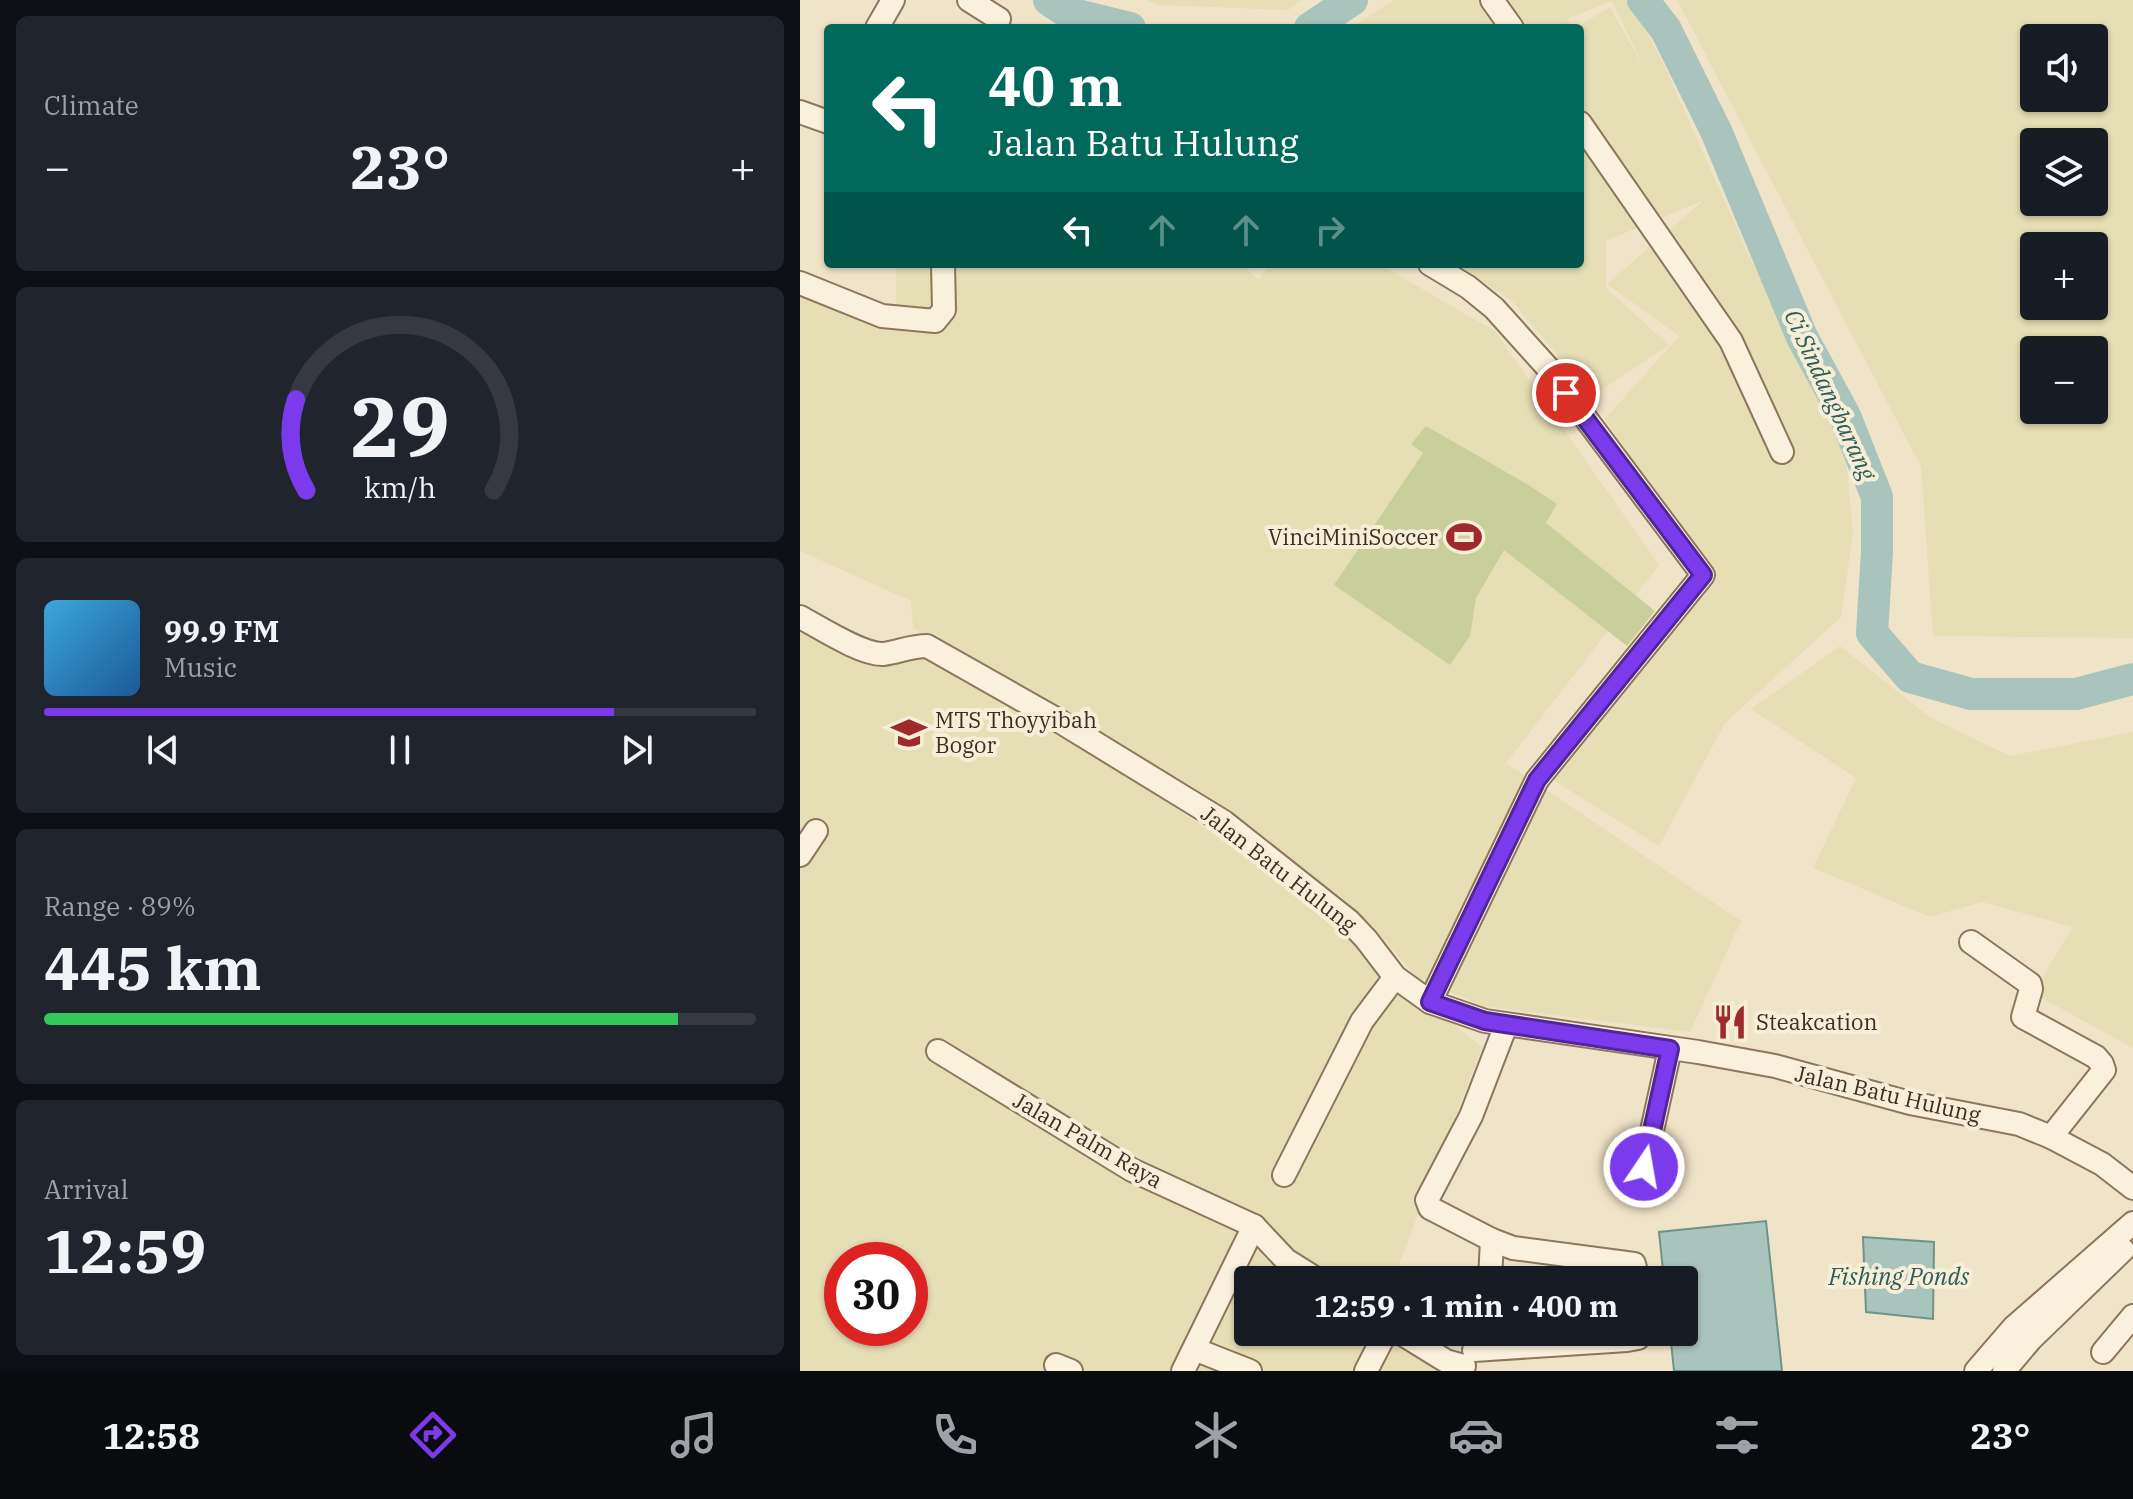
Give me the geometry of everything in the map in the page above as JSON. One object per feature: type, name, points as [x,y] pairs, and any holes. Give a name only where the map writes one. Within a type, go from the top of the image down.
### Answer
[{"type":"street","points":[[879,24],[893,0]]},
{"type":"street","points":[[969,0],[999,19]]},
{"type":"street","points":[[1492,0],[1508,24]]},
{"type":"street","points":[[800,112],[824,121]]},
{"type":"street","points":[[1584,129],[1731,341],[1782,452]]},
{"type":"street","points":[[800,283],[882,316],[935,321],[944,310],[943,268]]},
{"type":"street","points":[[1430,1002],[1537,780],[1703,575],[1548,368],[1494,308],[1437,268]]},
{"type":"street","name":"Jalan Batu Hulung","points":[[800,617],[861,648],[880,654],[912,646],[927,646],[1056,719],[1224,822],[1259,848],[1349,921],[1395,977],[1430,1002],[1471,1017],[1506,1025],[1775,1066],[1910,1103],[2019,1124],[2102,1164],[2133,1188]]},
{"type":"street","points":[[800,855],[816,831]]},
{"type":"street","points":[[1971,942],[2030,984],[2023,1017],[2096,1057],[2102,1064],[2104,1070],[2051,1137]]},
{"type":"street","points":[[1284,1175],[1362,1021],[1395,977]]},
{"type":"street","points":[[1506,1025],[1471,1116],[1427,1200],[1430,1208],[1492,1240],[1538,1252],[1634,1266]]},
{"type":"street","points":[[1644,1167],[1670,1049]]},
{"type":"street","name":"Jalan Palm Raya","points":[[938,1051],[1132,1170],[1254,1226],[1296,1266]]},
{"type":"street","points":[[1976,1371],[2014,1327],[2133,1223]]},
{"type":"street","points":[[1183,1371],[1254,1226]]},
{"type":"street","points":[[1491,1266],[1492,1240]]},
{"type":"street","points":[[2004,1371],[2060,1310],[2133,1241]]},
{"type":"street","points":[[2103,1352],[2133,1316]]},
{"type":"street","points":[[1366,1371],[1379,1346]]},
{"type":"street","points":[[1422,1346],[1446,1361],[1472,1355],[1565,1346]]},
{"type":"street","points":[[1194,1349],[1250,1371]]},
{"type":"shaded area","points":[[1147,0],[1301,0],[1288,10],[1160,5]]},
{"type":"shaded area","points":[[1394,0],[1629,0],[1663,63],[1747,251],[1845,448],[1853,533],[1841,617],[1725,723],[1659,846],[1545,775],[1699,569],[1605,419],[1679,336],[1607,284],[1704,200],[1606,241],[1606,288],[1669,345],[1592,396],[1512,301],[1463,268],[1584,268],[1582,24],[1610,7],[1646,72],[1612,1],[1567,19],[1570,24],[1357,24]]},
{"type":"shaded area","points":[[1677,0],[2133,0],[2133,638],[1933,636],[1921,467]]},
{"type":"shaded area","points":[[896,268],[1249,268],[1258,280],[1267,268],[1386,268],[1495,331],[1659,565],[1506,763],[1741,921],[1690,1032],[1483,1006],[1416,977],[1371,924],[1200,791],[913,628],[911,601],[800,551],[800,279],[896,319]]},
{"type":"shaded area","points":[[800,630],[871,663],[922,653],[1096,754],[1246,856],[1482,1047],[1398,1266],[1234,1266],[1234,1346],[1428,1346],[1455,1371],[800,1371]]},
{"type":"shaded area","points":[[1840,646],[1931,718],[2010,756],[2133,732],[2133,1048],[2033,993],[2073,927],[1982,902],[1930,917],[1813,868],[1856,778],[1751,709]]},
{"type":"green space","name":"VinciMiniSoccer","points":[[1426,426],[1557,504],[1546,523],[1655,611],[1627,646],[1504,550],[1476,598],[1470,636],[1450,665],[1334,585],[1423,453],[1411,444]]},
{"type":"water","points":[[1766,1221],[1782,1371],[1674,1371],[1671,1346],[1698,1346],[1698,1266],[1663,1266],[1659,1232]]},
{"type":"water","name":"Fishing Ponds","points":[[1863,1237],[1934,1242],[1933,1319],[1866,1312]]},
{"type":"waterway","name":"Ci Sindangbarang","points":[[1049,0],[1069,13],[1114,24]]},
{"type":"waterway","name":"Ci Sindangbarang","points":[[1316,24],[1352,0]]},
{"type":"waterway","name":"Ci Sindangbarang","points":[[1643,0],[1666,30],[1716,131],[1802,337],[1845,416],[1877,497],[1872,633],[1910,677],[1971,694],[2076,694],[2133,679]]},
{"type":"place","name":"VinciMiniSoccer","points":[[1464,537]]},
{"type":"place","name":"MTS Thoyyibah Bogor","points":[[909,733]]},
{"type":"place","name":"Steakcation","points":[[1730,1022]]},
{"type":"route","points":[[1566,393],[1703,575],[1537,780],[1430,1002],[1485,1021],[1670,1049],[1644,1167]]}]
